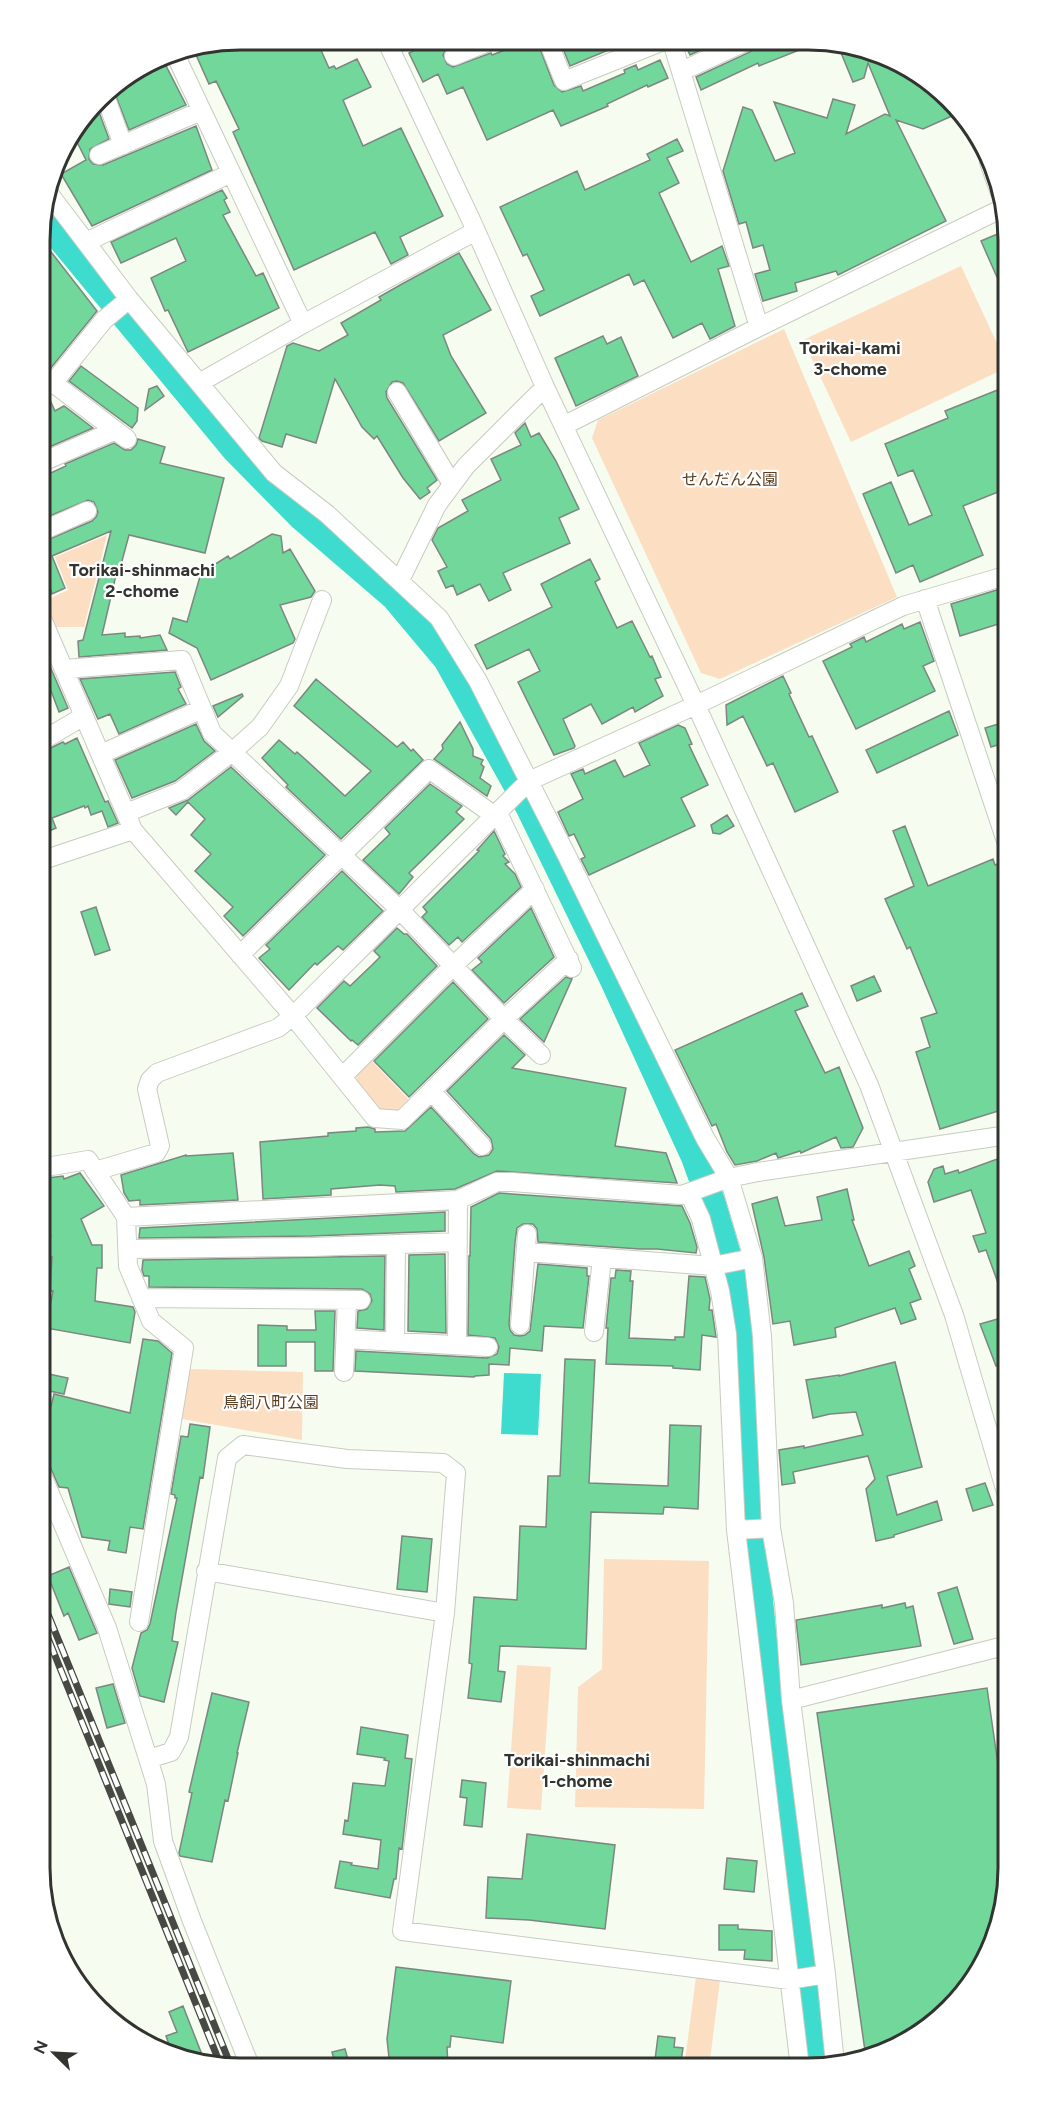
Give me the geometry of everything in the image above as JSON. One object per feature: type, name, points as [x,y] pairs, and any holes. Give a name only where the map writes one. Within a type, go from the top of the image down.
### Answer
[{"type":"street","points":[[391,50],[476,231],[545,387],[696,705],[869,1085],[954,1316],[997,1463]]},
{"type":"street","points":[[454,56],[468,50]]},
{"type":"street","points":[[552,50],[564,81],[640,50]]},
{"type":"street","points":[[675,50],[759,327]]},
{"type":"street","points":[[682,71],[728,50]]},
{"type":"street","points":[[178,60],[303,324]]},
{"type":"street","points":[[108,103],[123,145]]},
{"type":"street","points":[[99,155],[201,111]]},
{"type":"street","points":[[86,242],[231,173]]},
{"type":"street","points":[[54,200],[129,299],[274,473],[327,514],[439,618],[478,681],[705,1138],[753,1258],[762,1336],[771,1528],[784,1603],[791,1700],[834,2055]]},
{"type":"street","points":[[565,425],[996,212]]},
{"type":"street","points":[[199,383],[476,231]]},
{"type":"street","points":[[50,383],[104,320],[129,299]]},
{"type":"street","points":[[400,580],[437,505],[452,484],[466,466],[545,387]]},
{"type":"street","points":[[50,388],[121,434],[50,459]]},
{"type":"street","points":[[397,392],[452,484]]},
{"type":"street","points":[[50,528],[87,511]]},
{"type":"street","points":[[95,1171],[156,1153],[160,1146],[147,1089],[150,1080],[157,1073],[279,1028],[529,781],[696,705],[903,606],[998,578]]},
{"type":"street","points":[[925,599],[998,816]]},
{"type":"street","points":[[126,813],[181,791],[261,727],[289,686],[322,600]]},
{"type":"street","points":[[50,637],[133,830],[240,955],[293,1016],[375,1118],[402,1120],[504,1019],[571,964],[497,814],[429,769],[240,955]]},
{"type":"street","points":[[64,669],[182,660],[212,733],[400,910],[541,1055]]},
{"type":"street","points":[[101,754],[202,709]]},
{"type":"street","points":[[50,735],[84,716]]},
{"type":"street","points":[[50,858],[133,830]]},
{"type":"street","points":[[342,1077],[453,966],[535,889]]},
{"type":"street","points":[[431,1091],[482,1146]]},
{"type":"street","points":[[126,1216],[458,1200],[497,1182],[682,1195],[721,1181],[893,1151],[997,1136]]},
{"type":"street","points":[[50,1166],[88,1160],[126,1216],[128,1266],[151,1321],[184,1348],[139,1622]]},
{"type":"street","points":[[692,1192],[720,1291],[727,1334],[736,1530],[799,2058]]},
{"type":"street","points":[[457,1345],[458,1200]]},
{"type":"street","points":[[520,1325],[527,1234]]},
{"type":"street","points":[[128,1249],[458,1242]]},
{"type":"street","points":[[395,1342],[396,1244]]},
{"type":"street","points":[[526,1252],[713,1266],[753,1258]]},
{"type":"street","points":[[594,1332],[602,1258]]},
{"type":"street","points":[[141,1298],[354,1300],[346,1339],[344,1372]]},
{"type":"street","points":[[346,1339],[488,1347]]},
{"type":"street","points":[[148,1759],[171,1752],[178,1737],[227,1458],[243,1445],[347,1459],[443,1463],[456,1473],[445,1613],[402,1931],[789,1980],[826,1974]]},
{"type":"street","points":[[50,1494],[107,1628],[156,1784],[163,1841],[247,2058]]},
{"type":"street","points":[[736,1530],[771,1528]]},
{"type":"street","points":[[206,1571],[445,1613]]},
{"type":"street","points":[[791,1700],[997,1648]]},
{"type":"green space","points":[[961,266],[998,345],[998,372],[851,442],[803,340]]},
{"type":"green space","name":"せんだん公園","points":[[784,329],[897,597],[720,679],[701,673],[592,438],[598,420]]},
{"type":"green space","points":[[107,535],[84,627],[56,627],[50,614],[50,598],[68,590],[55,557]]},
{"type":"green space","points":[[369,1058],[412,1103],[404,1112],[381,1112],[357,1082],[356,1071]]},
{"type":"green space","name":"鳥飼八町公園","points":[[190,1369],[303,1372],[302,1440],[182,1419]]},
{"type":"green space","points":[[604,1559],[709,1561],[704,1809],[575,1807],[578,1687],[602,1669]]},
{"type":"green space","points":[[517,1665],[551,1667],[541,1810],[507,1808]]},
{"type":"green space","points":[[696,1977],[720,1980],[710,2058],[685,2058]]},
{"type":"water","points":[[504,1373],[541,1374],[538,1435],[501,1434]]},
{"type":"building","points":[[239,50],[321,50],[329,68],[334,66],[336,69],[357,59],[371,87],[343,100],[363,146],[401,128],[443,216],[400,237],[408,255],[391,264],[375,232],[294,270],[233,132],[239,129],[216,81],[209,84],[196,55]]},
{"type":"building","points":[[415,50],[446,50],[443,55],[447,64],[453,67],[505,50],[540,50],[554,85],[562,92],[581,86],[583,91],[625,73],[624,70],[636,65],[638,70],[660,60],[668,78],[648,87],[647,85],[607,104],[608,106],[561,126],[553,110],[487,140],[463,87],[447,94],[438,74],[423,82],[409,53]]},
{"type":"building","points":[[564,50],[608,50],[570,66]]},
{"type":"building","points":[[688,50],[701,50],[690,55]]},
{"type":"building","points":[[752,50],[799,50],[759,66],[758,63],[701,90],[696,77]]},
{"type":"building","points":[[841,53],[892,69],[913,81],[952,116],[923,129],[896,120],[946,221],[838,275],[836,271],[795,283],[797,291],[763,301],[755,274],[770,270],[763,245],[753,248],[746,222],[739,224],[723,171],[743,107],[752,110],[775,161],[795,153],[774,102],[827,118],[833,99],[855,105],[846,134],[885,114],[890,116],[868,63],[864,78],[853,82]]},
{"type":"building","points":[[165,65],[186,105],[129,130],[116,96],[144,75]]},
{"type":"building","points":[[99,112],[109,139],[90,149],[89,159],[93,164],[103,165],[196,126],[212,170],[92,226],[61,175],[86,160],[77,142]]},
{"type":"building","points":[[677,139],[683,151],[667,158],[679,183],[659,193],[691,262],[722,246],[729,266],[718,269],[735,326],[710,339],[702,323],[673,338],[644,280],[634,285],[629,274],[540,316],[531,296],[544,290],[527,254],[523,256],[500,207],[577,171],[585,190],[650,160],[647,154]]},
{"type":"building","points":[[222,190],[227,198],[224,200],[230,212],[223,215],[256,276],[263,273],[279,308],[188,352],[168,310],[165,311],[151,278],[186,261],[176,238],[121,263],[111,242]]},
{"type":"building","points":[[998,234],[998,279],[981,241]]},
{"type":"building","points":[[50,251],[97,311],[50,369]]},
{"type":"building","points":[[459,253],[491,310],[443,335],[451,356],[486,413],[439,441],[403,383],[392,382],[386,392],[387,398],[437,480],[427,488],[430,492],[420,499],[403,478],[377,436],[374,439],[362,427],[335,379],[316,443],[286,434],[282,447],[259,438],[287,346],[293,343],[319,351],[348,335],[341,323],[381,300],[379,297]]},
{"type":"building","points":[[603,336],[607,344],[621,337],[638,376],[576,406],[555,358]]},
{"type":"building","points":[[81,366],[138,408],[137,421],[132,428],[69,381]]},
{"type":"building","points":[[157,386],[164,396],[145,410],[149,389]]},
{"type":"building","points":[[998,390],[998,492],[963,506],[983,555],[920,582],[913,565],[896,573],[863,494],[891,482],[909,525],[932,515],[913,470],[898,476],[885,444],[948,418],[945,411]]},
{"type":"building","points":[[50,400],[55,411],[64,406],[93,428],[50,447]]},
{"type":"building","points":[[525,423],[531,437],[539,433],[556,461],[579,509],[559,518],[570,543],[503,573],[511,590],[489,601],[480,584],[457,595],[453,585],[446,588],[438,571],[447,567],[432,540],[438,528],[468,511],[462,500],[501,480],[491,459],[521,445],[515,433]]},
{"type":"building","points":[[138,439],[165,447],[160,463],[224,478],[205,553],[129,535],[118,576],[116,575],[102,635],[125,633],[125,637],[140,636],[140,638],[160,635],[167,650],[79,657],[78,641],[83,640],[111,531],[52,556],[65,588],[52,594],[50,590],[50,539],[92,521],[98,512],[94,502],[88,500],[50,516],[50,473],[66,466],[65,464],[114,443],[125,450],[131,450]]},
{"type":"building","points":[[272,534],[281,536],[283,553],[290,549],[315,591],[311,597],[280,605],[295,639],[293,643],[211,680],[197,648],[169,633],[173,618],[187,622],[201,573],[228,556],[230,559]]},
{"type":"building","points":[[590,559],[600,579],[595,582],[617,628],[632,621],[650,657],[652,656],[661,677],[655,679],[663,696],[635,712],[633,707],[602,724],[591,704],[563,719],[575,746],[554,755],[518,682],[540,671],[529,649],[487,669],[475,645],[552,607],[541,584]]},
{"type":"building","points":[[998,590],[998,624],[960,636],[951,604]]},
{"type":"building","points":[[920,622],[934,661],[923,666],[935,691],[856,729],[823,661],[852,647],[850,644],[864,637],[866,642],[902,624],[904,629]]},
{"type":"building","points":[[50,666],[68,708],[59,712],[50,688]]},
{"type":"building","points":[[175,672],[181,687],[178,689],[186,704],[119,734],[110,714],[98,719],[80,679]]},
{"type":"building","points":[[783,676],[809,737],[812,736],[838,792],[795,812],[773,763],[767,766],[743,716],[727,725],[726,705]]},
{"type":"building","points":[[316,679],[397,747],[403,742],[423,760],[341,839],[286,787],[288,785],[262,758],[279,740],[295,754],[297,752],[345,796],[371,771],[294,706]]},
{"type":"building","points":[[242,694],[243,696],[218,717],[213,706]]},
{"type":"building","points":[[949,711],[958,735],[877,773],[866,750]]},
{"type":"building","points":[[460,722],[473,749],[473,756],[483,760],[481,764],[484,767],[480,778],[491,786],[487,796],[434,759]]},
{"type":"building","points":[[196,724],[204,741],[215,751],[175,781],[132,798],[115,760]]},
{"type":"building","points":[[998,724],[998,745],[991,747],[985,728]]},
{"type":"building","points":[[678,725],[685,728],[692,744],[689,745],[708,785],[681,798],[695,826],[589,875],[581,859],[585,857],[574,834],[569,836],[558,812],[583,799],[571,774],[583,769],[585,774],[615,760],[624,777],[650,765],[639,743]]},
{"type":"building","points":[[77,738],[105,802],[108,801],[118,823],[108,827],[102,811],[91,815],[88,806],[85,808],[84,806],[52,818],[56,828],[50,831],[50,748],[63,742],[65,744]]},
{"type":"building","points":[[231,767],[325,855],[243,936],[224,916],[233,907],[195,871],[211,854],[191,835],[205,819],[188,802],[176,815],[169,808],[188,800]]},
{"type":"building","points":[[430,784],[462,806],[456,812],[464,819],[409,873],[413,877],[399,894],[363,860],[390,834],[385,828]]},
{"type":"building","points":[[727,815],[734,826],[720,834],[713,833],[711,825]]},
{"type":"building","points":[[905,826],[928,886],[993,859],[995,865],[998,864],[997,1111],[940,1129],[916,1052],[930,1047],[921,1018],[937,1013],[910,947],[907,949],[885,899],[914,886],[893,831]]},
{"type":"building","points":[[494,831],[505,854],[503,856],[509,862],[505,864],[515,874],[521,887],[462,942],[458,937],[449,945],[422,917],[427,912],[423,907],[479,851],[477,850]]},
{"type":"building","points":[[342,871],[383,911],[343,950],[338,946],[317,965],[315,963],[289,990],[259,958],[270,949],[266,945]]},
{"type":"building","points":[[96,907],[110,950],[95,955],[81,912]]},
{"type":"building","points":[[531,908],[554,957],[504,1003],[472,970],[482,962],[478,958]]},
{"type":"building","points":[[397,928],[407,934],[437,966],[358,1045],[317,1008],[344,981],[350,986],[380,957],[374,951]]},
{"type":"building","points":[[874,976],[881,991],[857,1001],[851,986]]},
{"type":"building","points":[[566,977],[572,979],[544,1042],[520,1019]]},
{"type":"building","points":[[453,982],[488,1019],[409,1097],[374,1061]]},
{"type":"building","points":[[802,993],[808,1006],[795,1011],[825,1073],[839,1067],[863,1128],[853,1147],[841,1148],[836,1137],[801,1153],[800,1151],[778,1158],[776,1153],[757,1161],[735,1165],[716,1124],[712,1126],[675,1050]]},
{"type":"building","points":[[504,1035],[525,1055],[512,1068],[626,1088],[615,1146],[666,1153],[677,1183],[497,1171],[455,1189],[396,1192],[395,1186],[380,1185],[331,1189],[331,1195],[263,1199],[260,1142],[328,1136],[328,1133],[356,1131],[356,1128],[368,1127],[375,1129],[375,1132],[405,1131],[431,1107],[474,1154],[479,1157],[489,1155],[493,1149],[491,1139],[447,1091]]},
{"type":"building","points":[[233,1153],[238,1200],[140,1205],[140,1200],[129,1201],[124,1193],[121,1175],[186,1155]]},
{"type":"building","points":[[997,1159],[997,1281],[986,1250],[979,1252],[973,1236],[986,1233],[971,1190],[934,1202],[928,1182],[934,1169],[943,1166],[945,1174],[958,1170],[959,1173]]},
{"type":"building","points":[[80,1173],[104,1206],[81,1219],[92,1245],[102,1245],[102,1268],[97,1268],[95,1301],[133,1307],[135,1312],[130,1343],[50,1329],[53,1291],[50,1291],[52,1257],[50,1258],[50,1178],[63,1176],[64,1179]]},
{"type":"building","points":[[847,1189],[854,1220],[852,1220],[869,1266],[909,1251],[915,1266],[909,1269],[921,1299],[910,1303],[916,1319],[901,1324],[895,1308],[835,1328],[836,1337],[794,1345],[790,1321],[773,1324],[764,1257],[752,1204],[777,1197],[785,1226],[822,1220],[817,1197]]},
{"type":"building","points":[[499,1193],[682,1206],[690,1223],[697,1247],[696,1253],[538,1242],[537,1229],[533,1224],[523,1224],[517,1228],[515,1242],[510,1330],[514,1335],[520,1336],[530,1331],[538,1264],[587,1268],[587,1276],[589,1276],[583,1328],[544,1326],[542,1351],[510,1348],[509,1365],[489,1364],[489,1375],[474,1377],[355,1371],[356,1351],[487,1358],[497,1354],[499,1347],[495,1338],[468,1335],[471,1207]]},
{"type":"building","points":[[445,1212],[445,1231],[311,1236],[139,1238],[140,1228]]},
{"type":"building","points":[[445,1254],[446,1333],[408,1331],[409,1255]]},
{"type":"building","points":[[385,1256],[384,1330],[357,1328],[358,1311],[367,1309],[372,1301],[370,1294],[362,1289],[149,1287],[149,1276],[144,1276],[142,1270],[143,1260]]},
{"type":"building","points":[[616,1270],[631,1271],[630,1281],[633,1281],[629,1338],[675,1340],[675,1337],[684,1337],[689,1276],[705,1277],[710,1299],[709,1310],[712,1310],[716,1337],[702,1335],[700,1370],[673,1368],[673,1366],[606,1364],[608,1328],[606,1328],[611,1278],[615,1278]]},
{"type":"building","points":[[315,1311],[335,1311],[333,1371],[315,1371],[315,1342],[286,1342],[286,1366],[258,1366],[258,1325],[287,1326],[287,1330],[316,1330]]},
{"type":"building","points":[[997,1319],[997,1366],[996,1366],[980,1324]]},
{"type":"building","points":[[143,1339],[158,1341],[172,1353],[143,1529],[130,1527],[126,1553],[108,1550],[110,1541],[82,1537],[68,1488],[59,1487],[50,1467],[50,1410],[54,1394],[130,1413]]},
{"type":"building","points":[[565,1359],[595,1360],[589,1483],[668,1486],[670,1425],[701,1426],[698,1509],[664,1507],[663,1514],[591,1512],[586,1649],[500,1646],[498,1671],[505,1672],[501,1702],[468,1698],[472,1664],[469,1663],[474,1597],[517,1600],[520,1526],[546,1527],[548,1476],[560,1476]]},
{"type":"building","points":[[895,1362],[922,1467],[887,1476],[897,1515],[937,1501],[942,1520],[876,1541],[866,1489],[875,1479],[868,1456],[793,1472],[795,1483],[782,1485],[779,1450],[804,1446],[804,1448],[863,1435],[856,1412],[813,1418],[806,1380],[839,1376]]},
{"type":"building","points":[[50,1374],[68,1378],[64,1394],[50,1391]]},
{"type":"building","points":[[190,1424],[210,1427],[203,1478],[200,1477],[176,1612],[172,1641],[178,1642],[164,1702],[140,1696],[132,1668],[141,1633],[147,1630],[150,1624],[177,1498],[171,1494],[181,1436],[188,1437]]},
{"type":"building","points":[[985,1483],[993,1505],[973,1511],[966,1489]]},
{"type":"building","points":[[402,1536],[432,1539],[427,1592],[397,1589]]},
{"type":"building","points":[[69,1567],[97,1633],[79,1640],[68,1613],[64,1616],[50,1581],[50,1575]]},
{"type":"building","points":[[957,1587],[973,1639],[954,1644],[938,1593]]},
{"type":"building","points":[[110,1589],[132,1592],[130,1607],[109,1604]]},
{"type":"building","points":[[905,1603],[906,1608],[913,1606],[921,1646],[801,1665],[796,1620]]},
{"type":"building","points":[[113,1684],[125,1723],[107,1728],[96,1688]]},
{"type":"building","points":[[987,1688],[997,1758],[997,1880],[994,1905],[978,1952],[958,1983],[942,2002],[913,2026],[892,2038],[865,2048],[817,1713]]},
{"type":"building","points":[[212,1693],[249,1702],[228,1801],[225,1800],[212,1862],[180,1856],[179,1853],[192,1793],[189,1792]]},
{"type":"building","points":[[361,1727],[408,1735],[405,1758],[412,1759],[402,1849],[399,1848],[396,1879],[394,1879],[390,1898],[335,1888],[340,1861],[378,1869],[381,1840],[343,1834],[345,1820],[348,1821],[353,1783],[385,1786],[389,1761],[384,1760],[385,1758],[357,1754]]},
{"type":"building","points":[[462,1780],[486,1783],[482,1827],[464,1825],[467,1798],[460,1797]]},
{"type":"building","points":[[527,1834],[615,1845],[605,1929],[529,1920],[486,1918],[488,1877],[522,1879]]},
{"type":"building","points":[[727,1858],[757,1861],[754,1892],[724,1889]]},
{"type":"building","points":[[719,1925],[738,1925],[738,1929],[772,1931],[772,1961],[744,1959],[745,1950],[719,1950]]},
{"type":"building","points":[[396,1967],[511,1981],[503,2043],[451,2036],[450,2047],[447,2047],[448,2058],[389,2058],[387,2039]]},
{"type":"building","points":[[183,2006],[201,2053],[169,2044],[166,2036],[177,2032],[169,2012]]},
{"type":"building","points":[[658,2036],[675,2038],[674,2047],[683,2048],[682,2058],[655,2058]]},
{"type":"building","points":[[345,2049],[348,2058],[334,2058],[332,2052]]},
{"type":"waterway","points":[[50,225],[236,450],[302,517],[395,597],[447,659],[530,808],[612,976],[695,1157],[733,1275],[742,1342],[750,1510],[770,1710],[814,2058]]},
{"type":"railway","points":[[50,1619],[227,2057]]},
{"type":"railway","points":[[50,1643],[217,2056]]},
{"type":"district","name":"Torikai-kami 3-chome","points":[[850,358]]},
{"type":"district","name":"Torikai-shinmachi 2-chome","points":[[142,580]]},
{"type":"district","name":"Torikai-shinmachi 1-chome","points":[[577,1770]]}]
